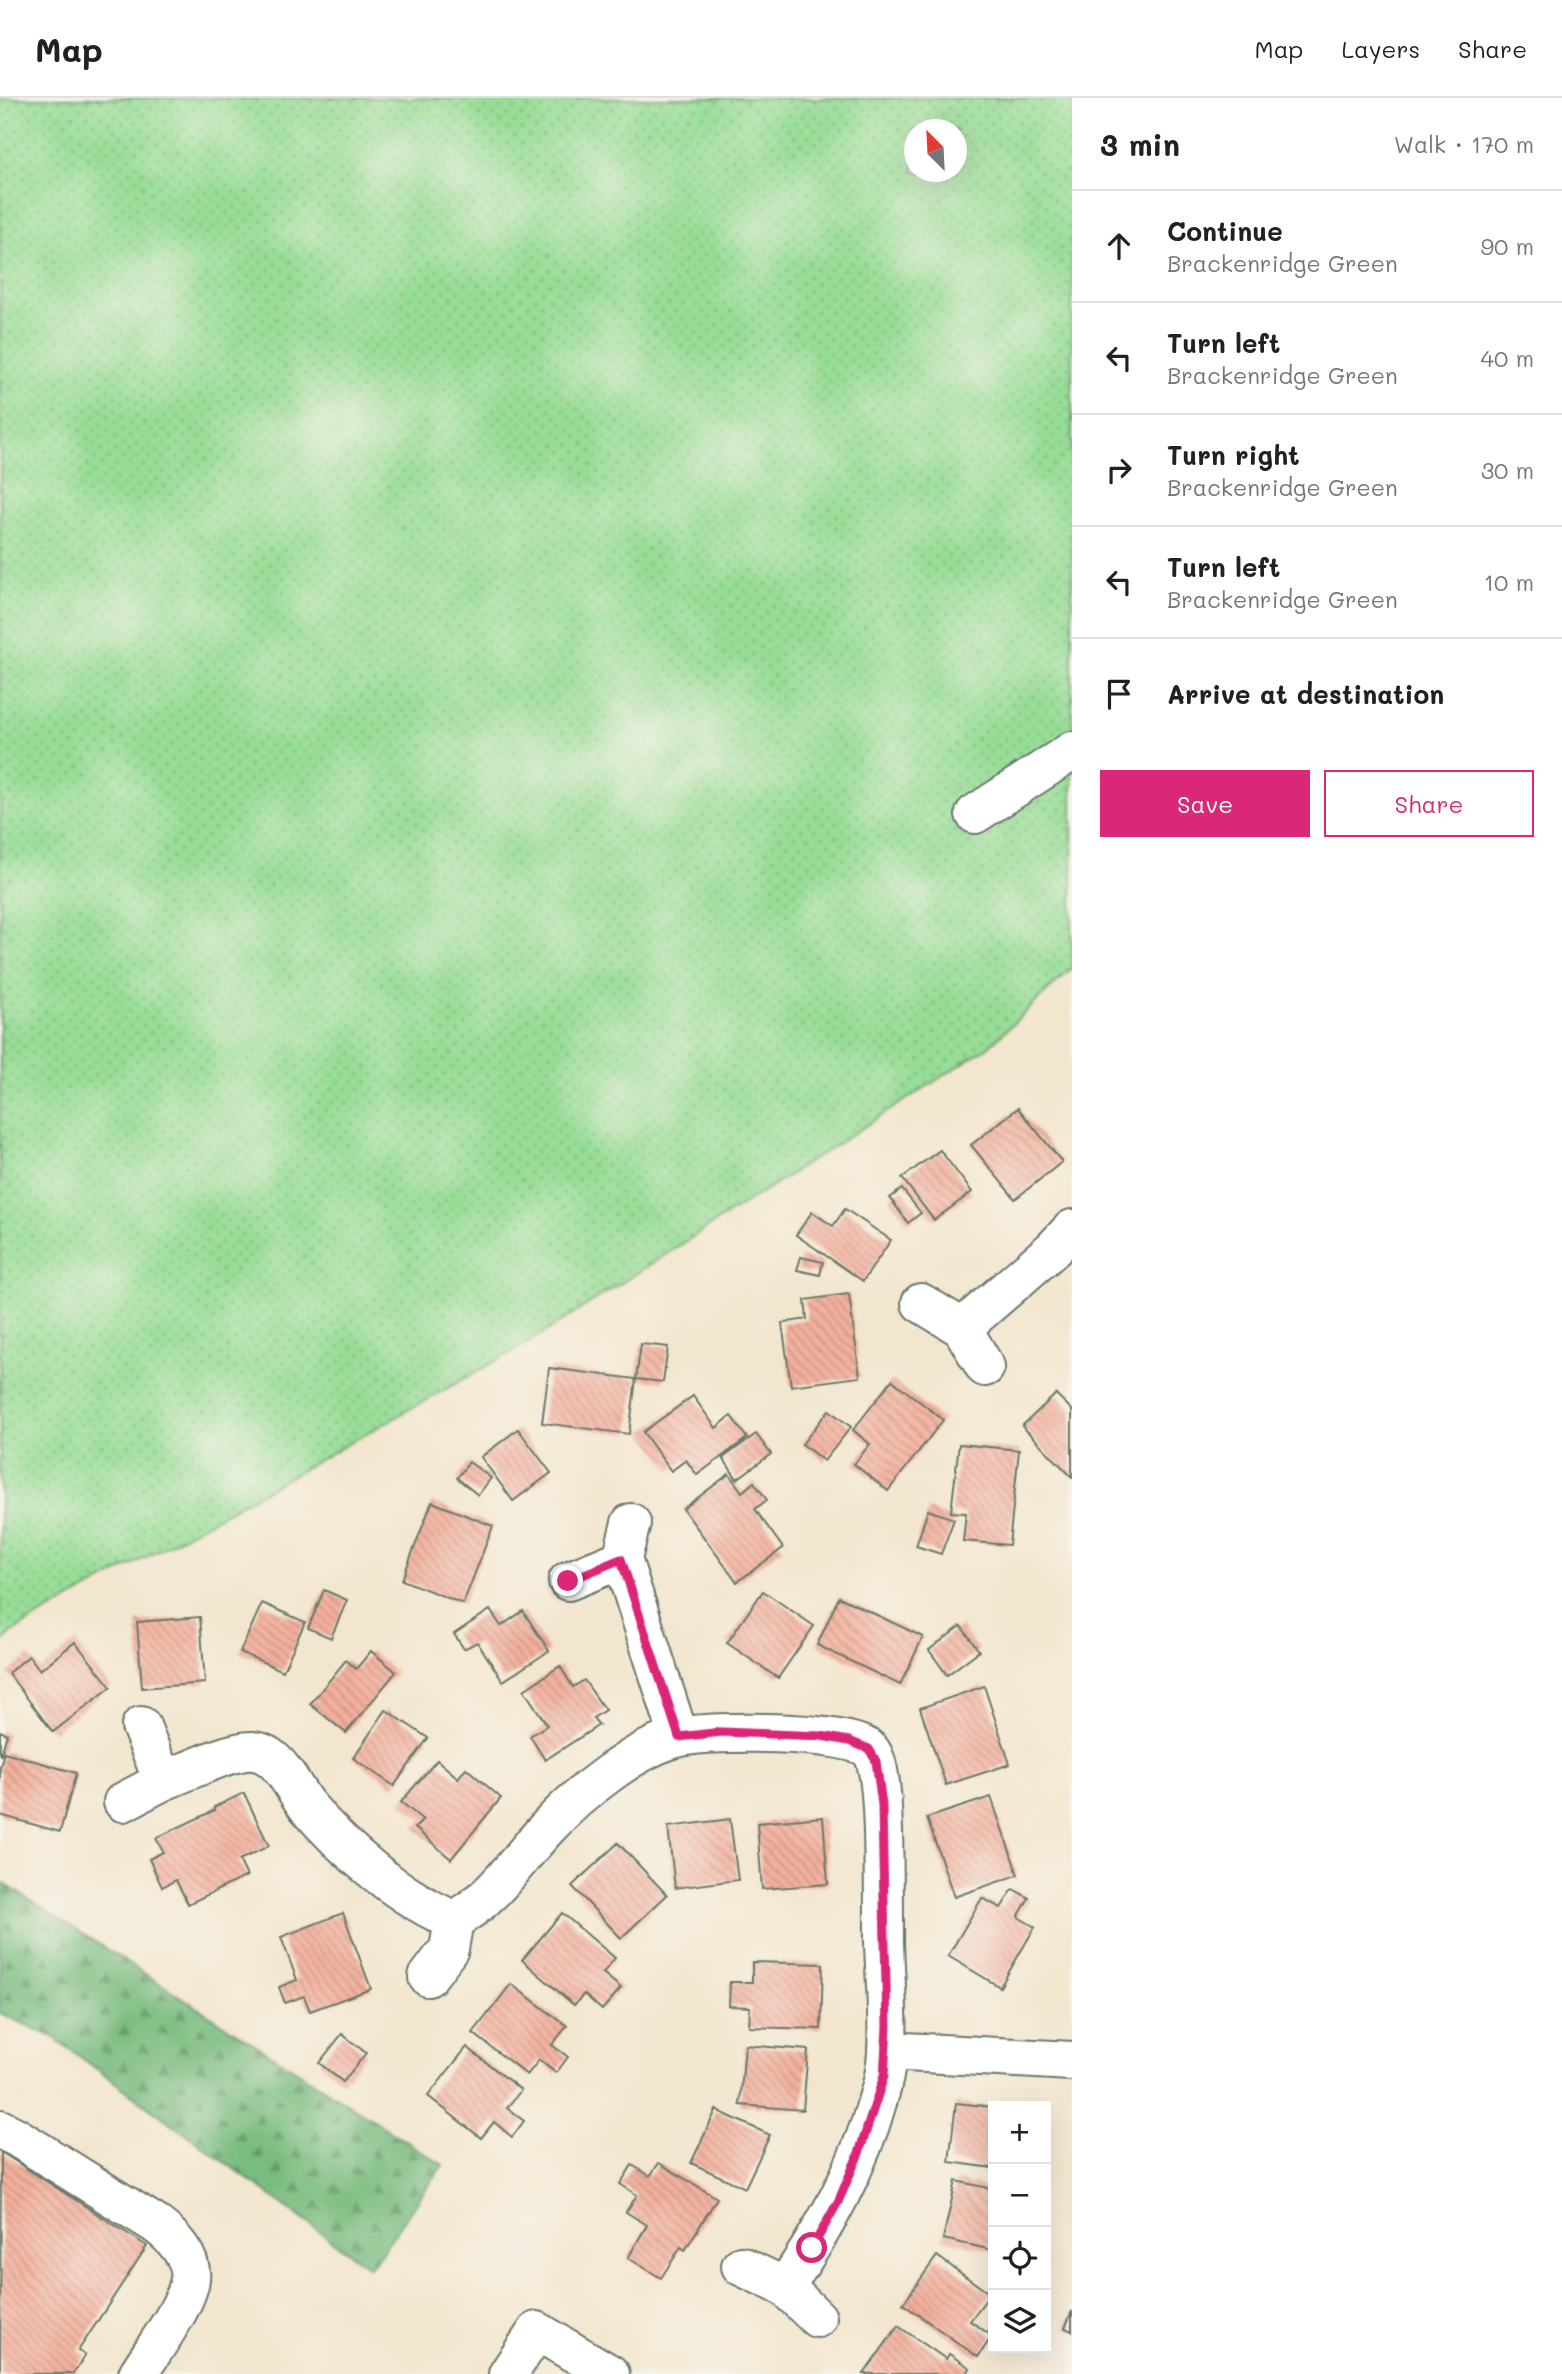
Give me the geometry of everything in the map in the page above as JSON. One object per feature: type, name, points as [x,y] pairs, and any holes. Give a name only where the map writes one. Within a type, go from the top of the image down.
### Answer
[{"type":"street","points":[[975,814],[1072,751]]},
{"type":"street","points":[[962,1328],[1054,1249],[1072,1229]]},
{"type":"street","points":[[921,1303],[962,1328],[985,1367]]},
{"type":"street","points":[[568,1581],[626,1541],[679,1737]]},
{"type":"street","points":[[141,1726],[163,1781]]},
{"type":"street","points":[[454,1920],[490,1895],[545,1829],[593,1784],[647,1750],[679,1737],[722,1732],[821,1736],[849,1741],[869,1749],[876,1761],[882,1805],[887,2051],[884,2076],[878,2102],[838,2202],[812,2248],[785,2287]]},
{"type":"street","points":[[123,1802],[163,1781],[241,1751],[256,1751],[271,1756],[305,1804],[351,1852],[426,1909],[454,1920]]},
{"type":"street","points":[[428,1977],[449,1949],[454,1920]]},
{"type":"street","points":[[887,2051],[1072,2061]]},
{"type":"street","points":[[0,2129],[157,2225],[174,2241],[187,2260],[190,2270],[187,2290],[138,2374]]},
{"type":"street","points":[[741,2266],[785,2287],[817,2318]]},
{"type":"street","points":[[508,2374],[537,2331],[610,2374]]},
{"type":"green space","points":[[0,98],[1072,98],[1072,968],[988,1047],[528,1343],[12,1632],[0,1645]]},
{"type":"green space","points":[[0,1881],[443,2165],[370,2268],[53,2037],[0,2013]]},
{"type":"building","points":[[1018,1108],[1062,1162],[1015,1199],[971,1145]]},
{"type":"building","points":[[940,1150],[972,1192],[934,1220],[902,1178]]},
{"type":"building","points":[[902,1189],[921,1213],[908,1223],[890,1198]]},
{"type":"building","points":[[845,1209],[891,1240],[863,1281],[796,1235],[812,1212],[833,1226]]},
{"type":"building","points":[[801,1257],[823,1262],[820,1275],[797,1270]]},
{"type":"building","points":[[849,1294],[860,1377],[791,1386],[782,1323],[807,1319],[805,1300]]},
{"type":"building","points":[[641,1344],[668,1347],[663,1382],[636,1379]]},
{"type":"building","points":[[549,1368],[636,1379],[629,1434],[542,1423]]},
{"type":"building","points":[[892,1380],[943,1420],[888,1491],[854,1464],[870,1444],[853,1430]]},
{"type":"building","points":[[1056,1394],[1072,1410],[1072,1477],[1022,1426]]},
{"type":"building","points":[[693,1396],[716,1428],[731,1416],[747,1438],[697,1475],[686,1460],[671,1471],[643,1432]]},
{"type":"building","points":[[829,1410],[851,1427],[824,1461],[802,1444]]},
{"type":"building","points":[[518,1429],[551,1473],[513,1501],[481,1457]]},
{"type":"building","points":[[756,1434],[771,1454],[737,1479],[723,1458]]},
{"type":"building","points":[[959,1444],[1019,1450],[1009,1545],[963,1541],[966,1513],[951,1512]]},
{"type":"building","points":[[469,1462],[491,1478],[478,1495],[457,1478]]},
{"type":"building","points":[[729,1474],[742,1492],[754,1482],[767,1500],[755,1509],[783,1548],[737,1582],[683,1509]]},
{"type":"building","points":[[432,1502],[493,1526],[463,1604],[402,1580]]},
{"type":"building","points":[[928,1510],[954,1519],[941,1554],[916,1546]]},
{"type":"building","points":[[324,1590],[347,1600],[331,1638],[308,1628]]},
{"type":"building","points":[[763,1591],[814,1626],[778,1678],[727,1643]]},
{"type":"building","points":[[839,1597],[923,1637],[900,1685],[817,1645]]},
{"type":"building","points":[[262,1603],[305,1622],[283,1671],[240,1652]]},
{"type":"building","points":[[490,1610],[501,1626],[523,1611],[549,1651],[503,1681],[477,1642],[464,1649],[454,1634]]},
{"type":"building","points":[[200,1617],[205,1683],[142,1688],[137,1622]]},
{"type":"building","points":[[961,1626],[979,1651],[947,1675],[929,1650]]},
{"type":"building","points":[[75,1642],[111,1687],[53,1732],[8,1673],[29,1656],[40,1670]]},
{"type":"building","points":[[371,1651],[396,1672],[346,1733],[310,1704],[346,1660],[356,1669]]},
{"type":"building","points":[[560,1666],[573,1687],[584,1680],[605,1710],[593,1718],[599,1725],[545,1760],[530,1736],[547,1725],[524,1690]]},
{"type":"building","points":[[984,1686],[1010,1764],[946,1785],[920,1708]]},
{"type":"building","points":[[386,1710],[428,1738],[394,1786],[353,1758]]},
{"type":"building","points":[[0,1731],[7,1734],[1,1755],[0,1755]]},
{"type":"building","points":[[4,1752],[76,1773],[60,1832],[0,1815],[0,1767]]},
{"type":"building","points":[[437,1760],[458,1778],[466,1768],[501,1798],[451,1859],[415,1828],[423,1820],[401,1802]]},
{"type":"building","points":[[244,1793],[269,1846],[239,1860],[247,1876],[188,1904],[176,1880],[162,1887],[149,1859],[163,1852],[156,1838]]},
{"type":"building","points":[[991,1797],[1018,1875],[954,1897],[927,1818]]},
{"type":"building","points":[[823,1817],[828,1884],[762,1889],[757,1823]]},
{"type":"building","points":[[730,1819],[738,1880],[675,1888],[668,1827]]},
{"type":"building","points":[[618,1843],[667,1895],[621,1938],[572,1886]]},
{"type":"building","points":[[1013,1889],[1029,1898],[1018,1917],[1035,1927],[1000,1987],[948,1956],[982,1898],[1001,1908]]},
{"type":"building","points":[[343,1913],[371,1989],[310,2011],[304,1996],[285,2003],[279,1987],[297,1980],[281,1937]]},
{"type":"building","points":[[562,1913],[615,1958],[603,1973],[621,1988],[602,2010],[584,1994],[574,2005],[522,1960]]},
{"type":"building","points":[[752,1962],[823,1964],[821,2029],[749,2027],[750,2007],[729,2006],[730,1982],[752,1982]]},
{"type":"building","points":[[511,1984],[567,2026],[552,2045],[568,2057],[556,2073],[539,2060],[527,2075],[473,2033]]},
{"type":"building","points":[[342,2034],[366,2053],[343,2082],[319,2063]]},
{"type":"building","points":[[745,2045],[808,2050],[803,2110],[740,2105]]},
{"type":"building","points":[[467,2047],[521,2090],[507,2108],[524,2121],[512,2137],[494,2122],[481,2138],[428,2096]]},
{"type":"building","points":[[956,2103],[988,2106],[988,2167],[949,2162]]},
{"type":"building","points":[[716,2110],[770,2135],[745,2188],[691,2163]]},
{"type":"building","points":[[1,2152],[147,2246],[78,2351],[85,2355],[73,2374],[0,2374]]},
{"type":"building","points":[[659,2163],[717,2198],[685,2250],[681,2247],[661,2278],[628,2258],[647,2225],[626,2212],[637,2195],[620,2184],[632,2165],[650,2176]]},
{"type":"building","points":[[956,2181],[988,2188],[988,2249],[943,2239]]},
{"type":"building","points":[[937,2256],[988,2293],[988,2297],[970,2321],[988,2333],[988,2342],[978,2357],[903,2304]]},
{"type":"building","points":[[1072,2311],[1072,2331],[1065,2328]]},
{"type":"building","points":[[898,2326],[946,2359],[949,2354],[970,2368],[966,2374],[864,2374]]},
{"type":"route","points":[[568,1581],[621,1559],[679,1737],[722,1732],[821,1736],[849,1741],[869,1749],[876,1761],[882,1805],[887,2000],[884,2076],[878,2102],[859,2153],[838,2202],[812,2248]]}]
